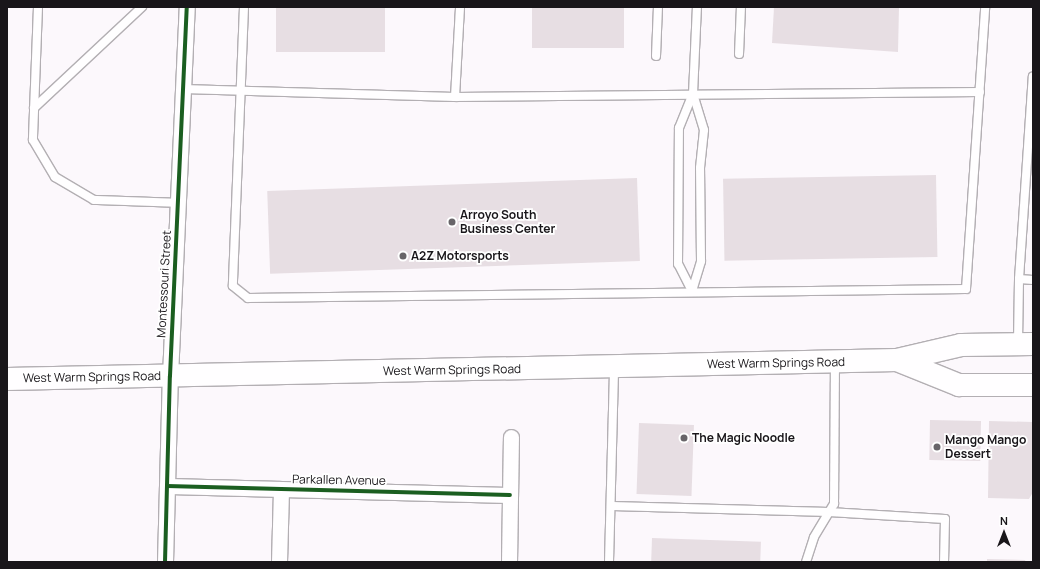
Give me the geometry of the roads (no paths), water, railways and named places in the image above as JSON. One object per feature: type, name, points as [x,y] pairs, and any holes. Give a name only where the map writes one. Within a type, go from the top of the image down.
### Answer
[{"type":"main road","name":"West Warm Springs Road","points":[[7,379],[897,360],[961,345],[1025,344]]},
{"type":"main road","name":"West Warm Springs Road","points":[[897,360],[959,385],[1033,385]]},
{"type":"street","name":"Montessouri Street","points":[[165,562],[170,376],[187,7]]},
{"type":"street","points":[[509,562],[511,436]]},
{"type":"street","name":"Parkallen Avenue","points":[[167,486],[510,495]]},
{"type":"street","points":[[279,562],[281,489]]},
{"type":"lane","points":[[38,7],[33,140],[55,178],[94,200],[178,203]]},
{"type":"lane","points":[[34,108],[142,7]]},
{"type":"lane","points":[[244,7],[233,286],[248,298],[692,291],[966,289],[985,7]]},
{"type":"lane","points":[[455,97],[460,7]]},
{"type":"lane","points":[[656,56],[658,7]]},
{"type":"lane","points":[[692,291],[678,264],[679,128],[692,94],[697,7]]},
{"type":"lane","points":[[739,54],[741,7]]},
{"type":"lane","points":[[1025,344],[1019,279],[1033,76]]},
{"type":"lane","points":[[183,89],[241,89],[455,97],[980,92]]},
{"type":"lane","points":[[692,94],[704,130],[700,168],[701,261],[692,291]]},
{"type":"lane","points":[[1019,279],[1033,280]]},
{"type":"lane","points":[[806,562],[814,537],[834,504],[835,361]]},
{"type":"lane","points":[[609,562],[612,506],[614,366]]},
{"type":"lane","points":[[612,506],[829,512],[945,519],[944,562]]},
{"type":"place","name":"Arroyo South Business Center","points":[[452,222]]},
{"type":"place","name":"A2Z Motorsports","points":[[403,256]]},
{"type":"place","name":"The Magic Noodle","points":[[684,438]]},
{"type":"place","name":"Mango Mango Dessert","points":[[937,447]]}]
